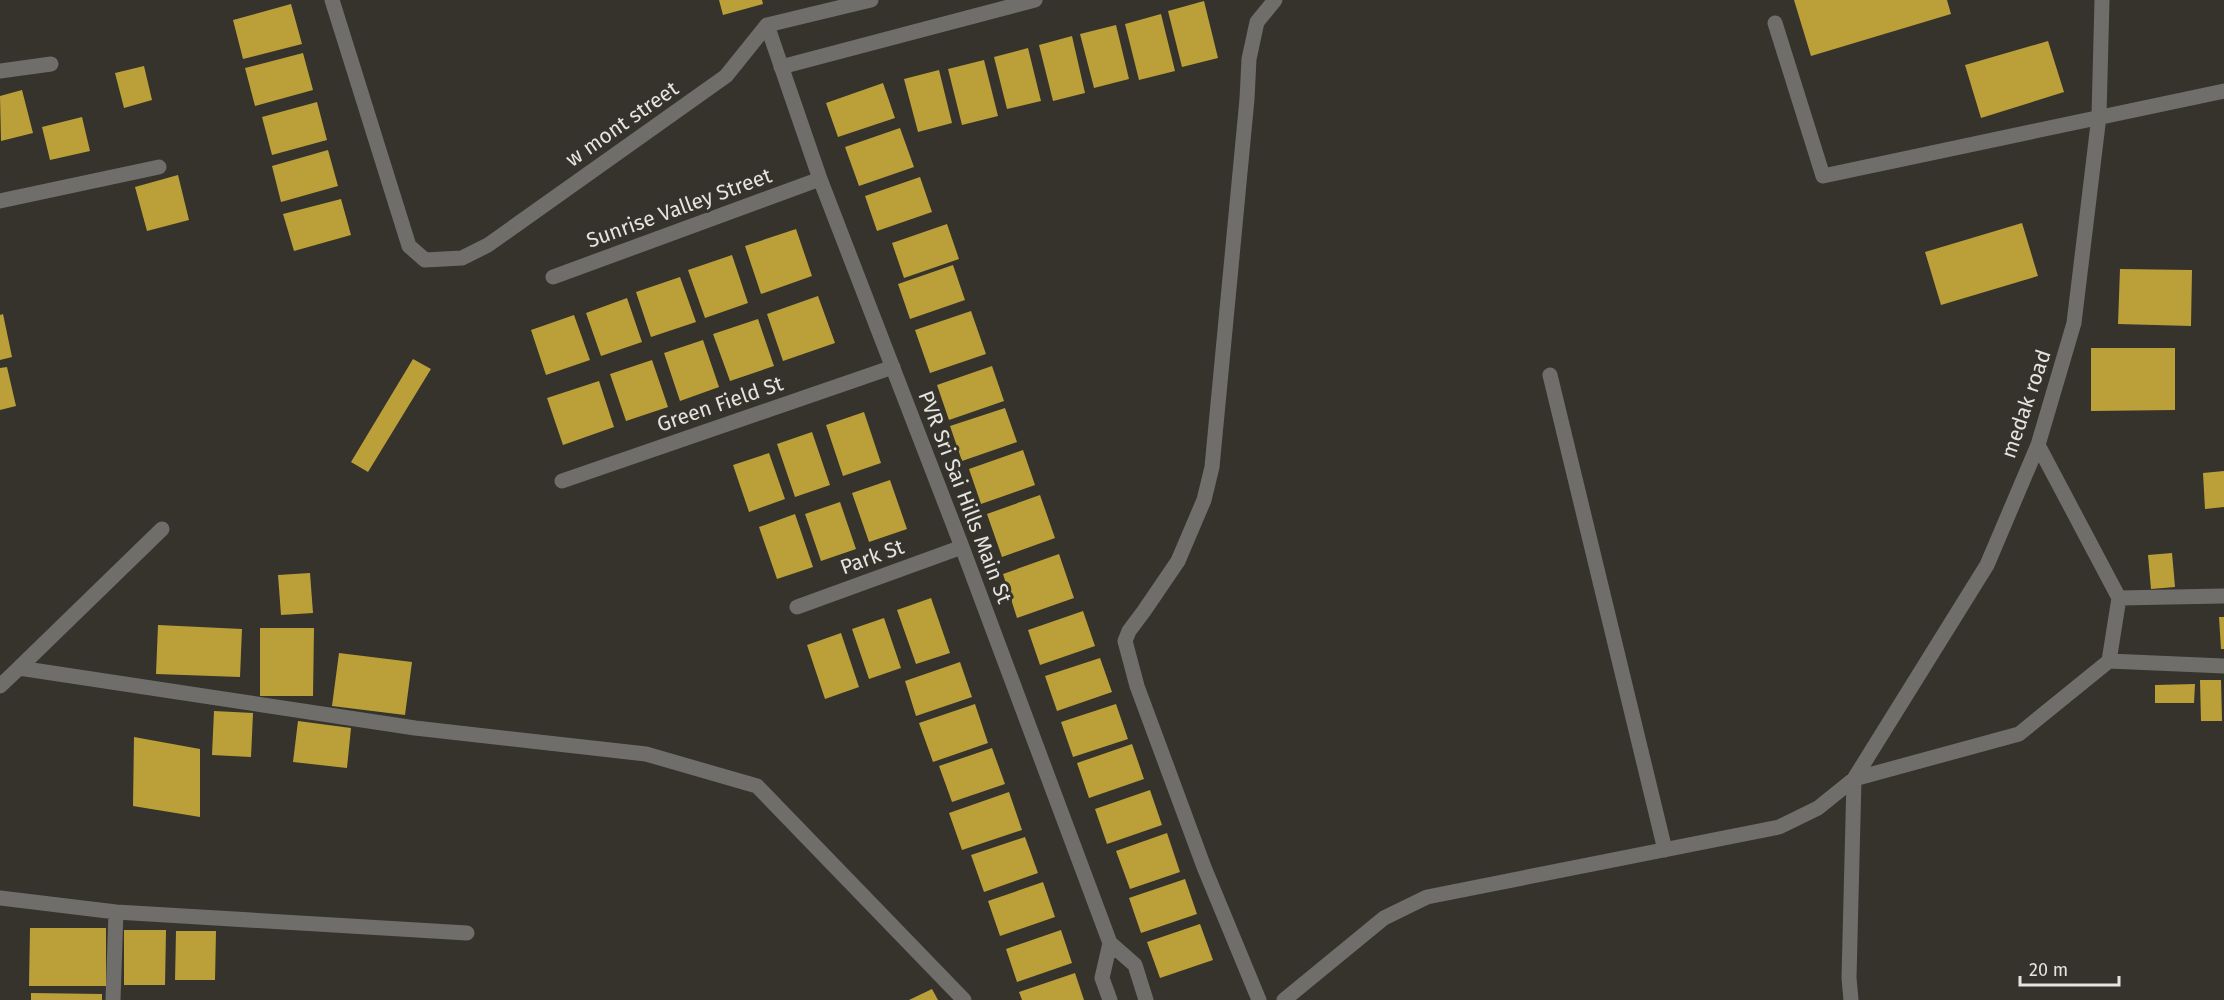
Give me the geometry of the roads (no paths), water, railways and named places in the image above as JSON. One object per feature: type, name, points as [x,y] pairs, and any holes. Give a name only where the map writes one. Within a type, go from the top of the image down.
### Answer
[{"type":"street","name":"w mont street","points":[[332,0],[409,246],[425,260],[462,258],[488,245],[726,76],[767,25]]},
{"type":"street","points":[[767,25],[871,0]]},
{"type":"street","points":[[780,67],[1035,0]]},
{"type":"street","points":[[1259,1000],[1200,856],[1137,686],[1125,641],[1129,631],[1178,561],[1204,500],[1212,467],[1249,59],[1257,22],[1275,0]]},
{"type":"street","name":"medak road","points":[[1854,779],[1987,565],[2038,445],[2074,323],[2099,116],[2103,0]]},
{"type":"street","points":[[1775,23],[1823,176],[2224,91]]},
{"type":"street","name":"PVR Sri Sai Hills Main St","points":[[767,25],[820,179],[962,547],[1110,943],[1135,965],[1146,1000]]},
{"type":"street","points":[[0,71],[51,64]]},
{"type":"street","points":[[0,201],[159,167]]},
{"type":"street","name":"Sunrise Valley Street","points":[[553,277],[820,179]]},
{"type":"street","name":"Green Field St","points":[[562,481],[893,367]]},
{"type":"street","points":[[1551,375],[1665,850]]},
{"type":"street","points":[[2038,445],[2119,598],[2109,662]]},
{"type":"street","points":[[0,686],[162,529]]},
{"type":"street","name":"Park St","points":[[797,607],[962,547]]},
{"type":"street","points":[[2119,598],[2224,596]]},
{"type":"street","points":[[1284,1000],[1384,918],[1427,897],[1779,827],[1818,808],[1854,779],[2019,734],[2109,662],[2224,666]]},
{"type":"street","points":[[19,668],[415,728],[646,754],[756,786],[964,1000]]},
{"type":"street","points":[[1851,1000],[1849,978],[1854,779]]},
{"type":"street","points":[[0,898],[116,912],[467,933]]},
{"type":"street","points":[[113,1000],[116,912]]},
{"type":"street","points":[[1110,943],[1102,978],[1110,1000]]}]
